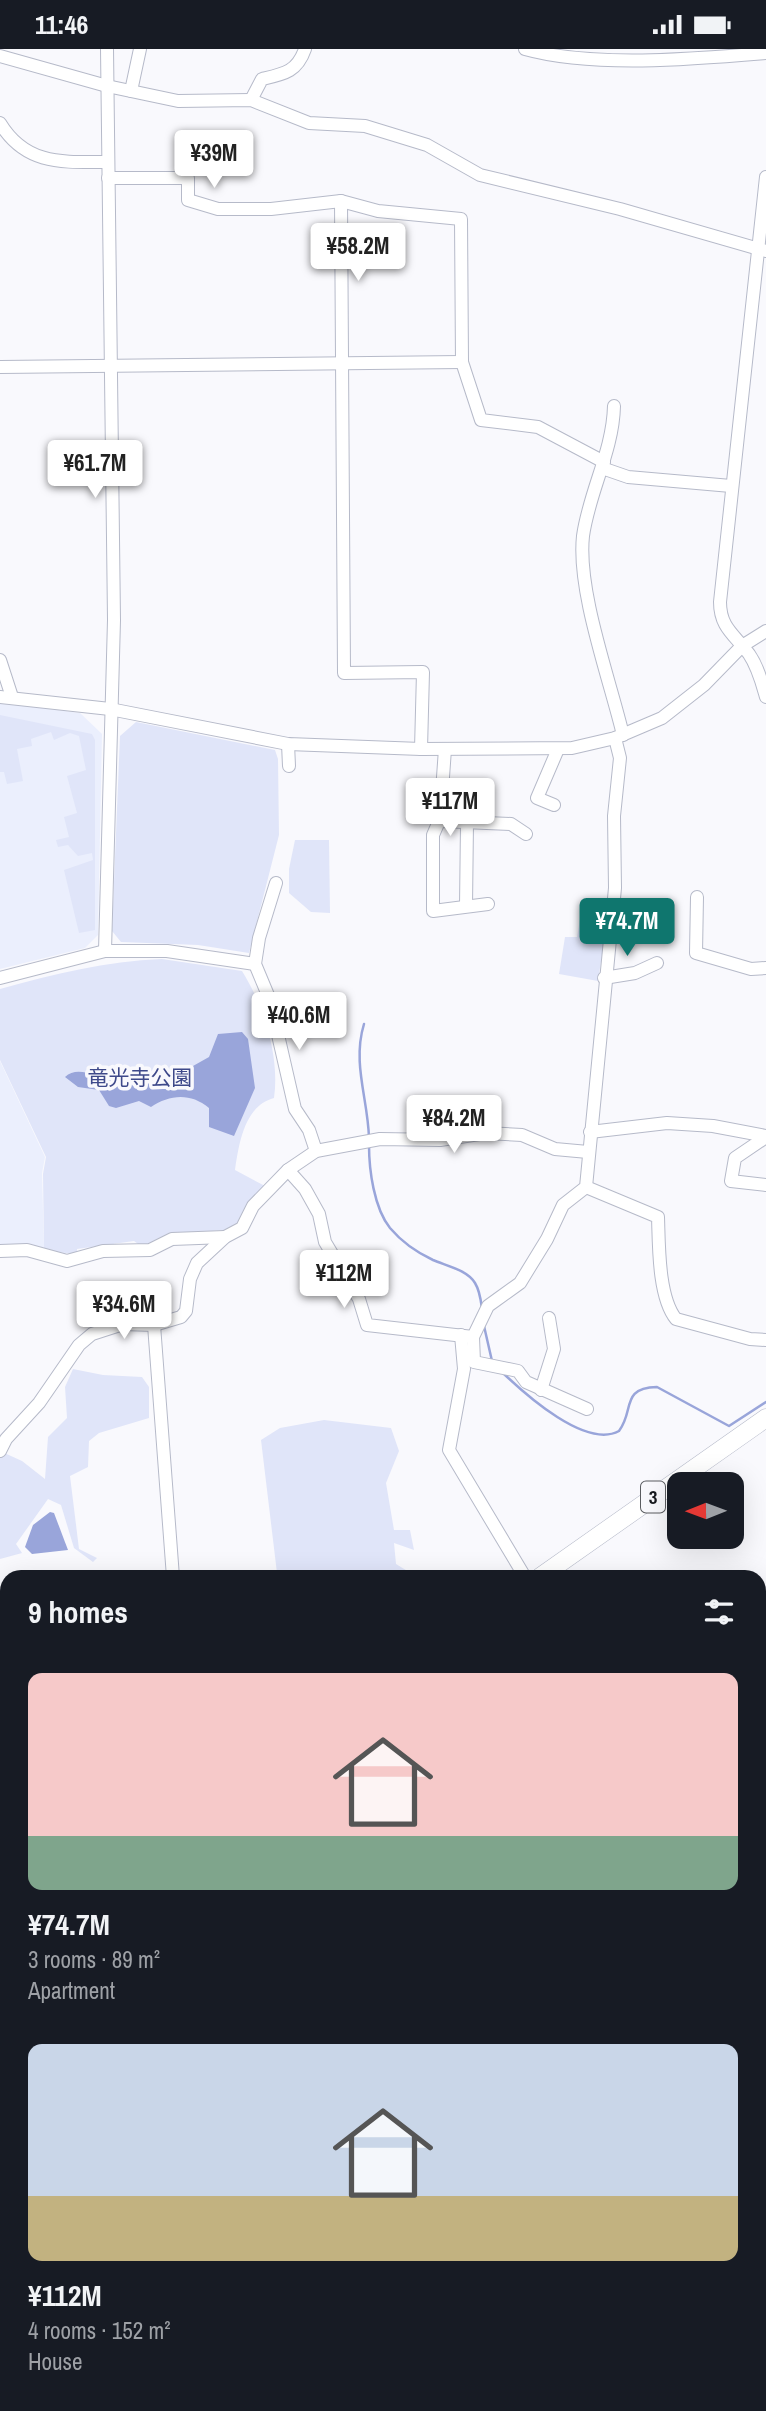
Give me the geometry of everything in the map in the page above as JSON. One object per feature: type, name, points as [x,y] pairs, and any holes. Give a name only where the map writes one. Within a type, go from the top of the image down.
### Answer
[{"type":"highway","name":"3","points":[[550,1570],[766,1418]]},
{"type":"street","points":[[19,49],[24,64]]},
{"type":"street","points":[[105,951],[114,620],[107,49]]},
{"type":"street","points":[[131,91],[140,49]]},
{"type":"street","points":[[251,100],[262,79],[289,73],[301,61],[305,49]]},
{"type":"street","points":[[525,49],[566,58],[694,59],[766,53]]},
{"type":"street","points":[[1,59],[178,101],[251,100],[309,123],[365,126],[426,145],[480,175],[762,250]]},
{"type":"street","points":[[0,123],[6,133],[22,146],[51,162],[108,162]]},
{"type":"street","points":[[766,177],[762,250],[731,487],[720,617],[728,632],[751,656],[766,697]]},
{"type":"street","points":[[108,179],[188,178],[188,200],[218,209],[271,209],[341,201],[378,211],[461,219],[462,362],[481,420],[538,427],[628,477],[731,487]]},
{"type":"street","points":[[341,201],[344,673],[423,672],[421,749]]},
{"type":"street","points":[[0,367],[462,362]]},
{"type":"street","points":[[521,1570],[449,1450],[464,1369],[467,1336],[488,1306],[520,1283],[547,1239],[562,1205],[586,1187],[617,857],[614,816],[620,758],[619,737],[582,562],[583,534],[614,429],[614,406]]},
{"type":"street","points":[[0,660],[6,697],[110,709],[288,744],[421,749],[558,749],[619,737],[662,718],[681,705],[742,646],[766,631]]},
{"type":"street","points":[[288,744],[289,766]]},
{"type":"street","points":[[445,749],[440,821],[433,835],[433,911],[488,904]]},
{"type":"street","points":[[554,805],[537,798],[558,749]]},
{"type":"street","points":[[440,821],[512,824],[526,834]]},
{"type":"street","points":[[466,906],[467,823]]},
{"type":"street","points":[[276,883],[259,938],[255,964],[270,1000],[295,1109],[309,1131],[316,1150]]},
{"type":"street","points":[[697,897],[696,953],[751,969],[766,968]]},
{"type":"street","points":[[0,978],[105,951],[167,951],[255,964]]},
{"type":"street","points":[[604,978],[635,973],[657,963]]},
{"type":"street","points":[[590,1132],[667,1122],[713,1126],[766,1137]]},
{"type":"street","points":[[0,1451],[6,1439],[40,1403],[79,1345],[92,1334],[123,1324],[154,1325],[172,1322],[186,1311],[190,1279],[197,1263],[225,1237],[242,1228],[253,1206],[288,1170],[316,1150],[380,1139],[440,1140],[486,1133],[522,1135],[555,1149],[588,1152]]},
{"type":"street","points":[[766,1137],[735,1158],[731,1175],[731,1181],[766,1185]]},
{"type":"street","points":[[288,1170],[305,1189],[319,1214],[326,1242],[359,1299],[367,1325],[467,1336]]},
{"type":"street","points":[[586,1187],[658,1217],[663,1282],[671,1313],[676,1319],[750,1339],[766,1340]]},
{"type":"street","points":[[0,1251],[27,1250],[67,1261],[103,1251],[150,1249],[172,1239],[225,1237]]},
{"type":"street","points":[[541,1389],[554,1349],[549,1318]]},
{"type":"street","points":[[154,1325],[172,1570]]},
{"type":"street","points":[[467,1336],[474,1362],[518,1371],[526,1382],[587,1409]]},
{"type":"shaded area","points":[[0,702],[80,713],[102,734],[98,935],[85,948],[0,969]]},
{"type":"shaded area","points":[[0,1061],[45,1157],[42,1173],[44,1250],[0,1247]]},
{"type":"green space","points":[[0,715],[92,734],[95,740],[95,930],[79,933],[64,870],[93,860],[92,853],[78,856],[68,845],[58,847],[56,840],[69,837],[64,817],[77,813],[67,776],[86,770],[79,736],[70,733],[54,740],[51,732],[31,739],[32,746],[17,749],[23,781],[7,784],[4,772],[0,772]]},
{"type":"green space","points":[[136,722],[275,750],[278,759],[279,835],[249,953],[198,945],[121,942],[112,931],[120,736]]},
{"type":"green space","points":[[295,840],[329,840],[330,913],[311,912],[289,893],[289,869]]},
{"type":"green space","points":[[582,908],[606,910],[608,915],[598,981],[559,974],[565,937],[577,937]]},
{"type":"green space","name":"竜光寺公園","points":[[162,959],[242,971],[257,1000],[268,1032],[275,1066],[274,1098],[264,1102],[250,1117],[241,1138],[235,1170],[265,1186],[240,1222],[224,1230],[175,1234],[141,1246],[134,1241],[77,1249],[77,1254],[44,1251],[43,1174],[46,1157],[0,1060],[0,989],[80,969]]},
{"type":"green space","points":[[73,1369],[103,1375],[142,1377],[149,1387],[149,1418],[99,1433],[89,1441],[88,1467],[70,1476],[79,1549],[97,1558],[93,1562],[74,1548],[61,1505],[48,1499],[16,1544],[22,1553],[0,1559],[0,1451],[22,1461],[45,1479],[48,1437],[67,1418],[65,1387]]},
{"type":"green space","points":[[324,1420],[391,1428],[399,1451],[386,1483],[394,1530],[410,1530],[414,1550],[394,1543],[396,1564],[406,1570],[277,1570],[261,1440],[280,1428]]},
{"type":"water","points":[[242,1032],[248,1039],[255,1088],[234,1136],[209,1127],[209,1108],[194,1099],[172,1098],[151,1107],[139,1101],[116,1108],[109,1106],[99,1090],[78,1087],[65,1077],[70,1073],[82,1072],[108,1078],[142,1079],[158,1069],[177,1075],[209,1057],[218,1034]]},
{"type":"water","points":[[50,1512],[54,1513],[68,1550],[32,1554],[25,1547],[33,1525]]},
{"type":"waterway","points":[[364,1024],[360,1067],[369,1138]]},
{"type":"waterway","points":[[369,1145],[376,1200],[390,1228],[421,1254],[462,1272],[471,1279],[478,1289],[482,1309]]},
{"type":"waterway","points":[[484,1326],[492,1361]]},
{"type":"waterway","points":[[503,1373],[557,1417],[590,1433],[605,1435],[619,1431],[633,1396],[645,1388],[657,1387],[729,1426],[766,1402]]}]
